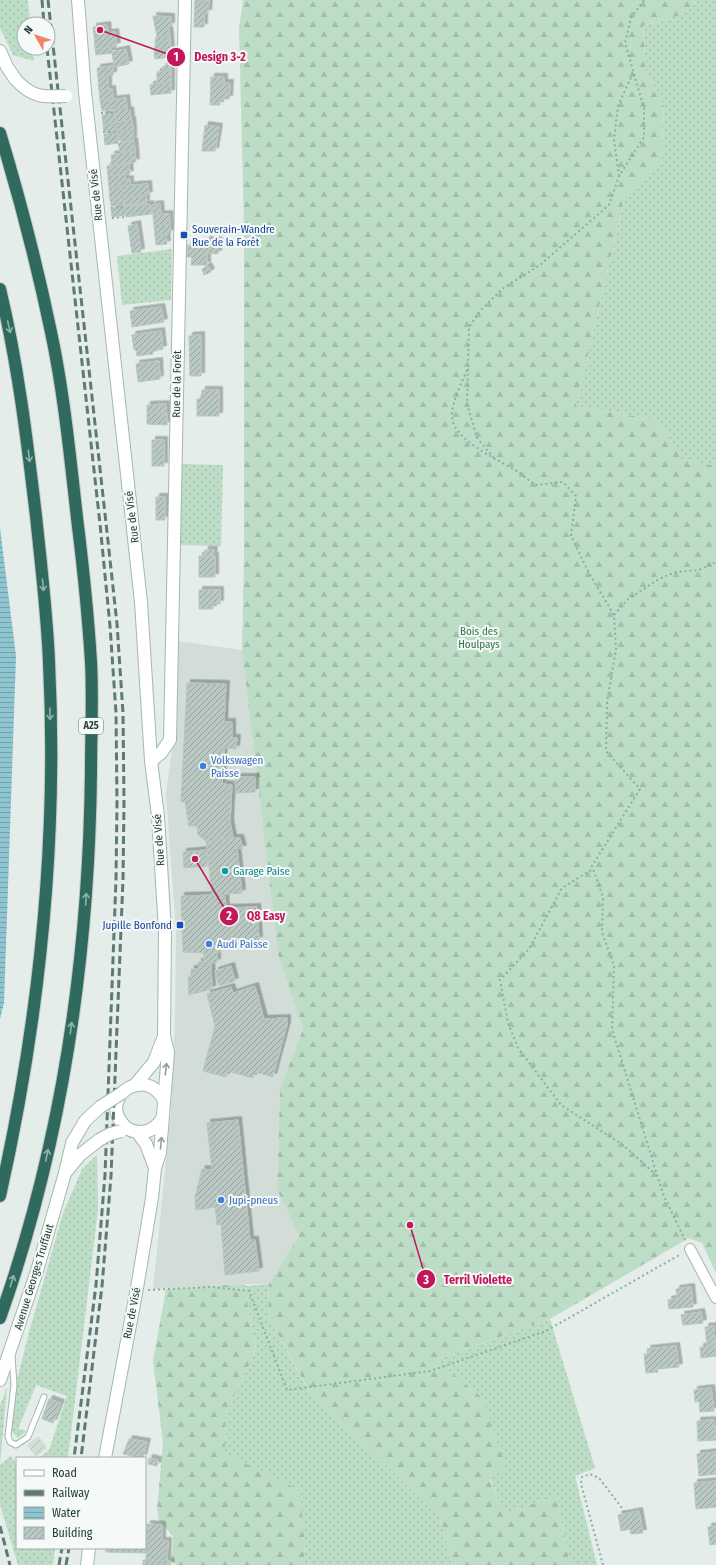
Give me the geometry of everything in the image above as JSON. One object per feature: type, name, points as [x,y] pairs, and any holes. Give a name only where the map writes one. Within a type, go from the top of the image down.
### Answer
[{"type":"highway","name":"A25","points":[[0,133],[22,204],[50,327],[68,438],[84,580],[91,665],[91,753],[90,831],[86,912],[70,1035],[45,1162],[25,1240],[0,1318]]},
{"type":"highway","points":[[0,289],[12,340],[30,462],[49,662],[51,747],[50,826],[45,909],[38,976],[24,1071],[0,1196]]},
{"type":"main road","name":"Rue de Visé","points":[[78,0],[85,92],[141,602],[151,760],[158,816],[165,931],[164,1036],[168,1052],[160,1153],[155,1168],[151,1205],[105,1457]]},
{"type":"main road","name":"Rue de la Forêt","points":[[151,760],[161,754],[170,740],[185,0]]},
{"type":"main road","points":[[0,51],[6,67],[16,80],[30,93],[41,97],[66,96],[85,92]]},
{"type":"main road","name":"Rue de Visé","points":[[155,1168],[146,1144],[127,1129],[118,1118],[116,1105],[122,1093],[135,1085],[154,1062],[157,1050],[164,1036]]},
{"type":"main road","points":[[135,1085],[146,1085],[154,1088],[164,1102]]},
{"type":"main road","name":"Avenue Georges Truffaut","points":[[0,1380],[37,1270],[65,1173],[68,1154],[76,1135],[85,1121],[100,1107],[122,1093]]},
{"type":"main road","points":[[127,1129],[150,1130],[158,1125],[163,1117]]},
{"type":"main road","name":"Avenue Georges Truffaut","points":[[65,1173],[80,1155],[99,1140],[110,1134],[127,1129]]},
{"type":"main road","points":[[87,1565],[89,1549]]},
{"type":"street","points":[[690,1249],[716,1298]]},
{"type":"lane","points":[[11,1349],[14,1385],[8,1436],[10,1442],[16,1445],[28,1437],[44,1397]]},
{"type":"path","points":[[495,459],[477,438],[467,404],[469,326],[481,310],[502,289],[540,265],[609,206],[619,176],[644,137],[644,108],[625,43],[631,18],[644,0]]},
{"type":"path","points":[[619,176],[614,140],[618,106],[633,72]]},
{"type":"path","points":[[101,113],[114,113]]},
{"type":"path","points":[[103,132],[116,132]]},
{"type":"path","points":[[111,208],[126,207]]},
{"type":"path","points":[[112,218],[126,217]]},
{"type":"path","points":[[154,1291],[212,1287],[249,1291],[287,1390],[430,1371],[546,1331],[690,1249],[663,1194],[612,1029],[614,966],[602,932],[603,897],[592,866],[640,789],[606,751],[607,702],[616,649],[614,615],[590,575],[571,536],[576,496],[563,482],[535,485],[513,469],[495,459],[458,432],[452,416],[456,396],[467,370]]},
{"type":"path","points":[[614,615],[627,600],[659,579],[676,572],[700,570],[716,562]]},
{"type":"path","points":[[591,870],[562,888],[529,950],[500,980],[508,1023],[518,1048],[560,1105],[624,1145],[655,1174]]},
{"type":"path","points":[[603,1565],[581,1484],[582,1477],[590,1474],[599,1478],[625,1512]]},
{"type":"shaded area","points":[[177,641],[242,650],[278,954],[303,1029],[280,1088],[277,1189],[299,1236],[269,1284],[153,1289],[171,1112],[175,1017],[176,931],[166,793],[173,741]]},
{"type":"shaded area","points":[[38,1436],[47,1448],[36,1457],[27,1445]]},
{"type":"green space","points":[[0,0],[28,0],[29,16],[16,16],[16,56],[13,55],[0,28]]},
{"type":"green space","name":"Bois des Houlpays","points":[[243,0],[698,0],[684,14],[643,26],[646,72],[664,107],[661,165],[625,196],[576,406],[658,420],[682,459],[716,466],[716,1273],[702,1243],[689,1238],[550,1319],[436,1360],[484,1399],[506,1468],[489,1480],[505,1512],[557,1497],[570,1565],[452,1565],[440,1518],[309,1391],[268,1316],[269,1284],[299,1236],[277,1189],[280,1088],[303,1029],[278,954],[242,650],[244,556],[244,227],[239,28]]},
{"type":"green space","points":[[698,0],[716,0],[716,466],[682,459],[658,420],[576,406],[625,196],[661,164],[664,107],[646,72],[643,26],[684,14]]},
{"type":"green space","points":[[16,56],[34,56],[34,61]]},
{"type":"green space","points":[[172,249],[171,300],[122,305],[117,256]]},
{"type":"green space","points":[[182,464],[223,465],[221,546],[180,545]]},
{"type":"green space","points":[[97,1155],[98,1210],[68,1457],[40,1457],[49,1450],[67,1396],[36,1385],[18,1429],[27,1431],[18,1438],[10,1430],[18,1376],[28,1336],[63,1213],[82,1169]]},
{"type":"green space","points":[[244,1284],[246,1286],[269,1284],[268,1316],[308,1390],[440,1518],[452,1565],[304,1565],[305,1541],[225,1453],[226,1413],[256,1350]]},
{"type":"green space","points":[[244,1284],[256,1350],[226,1413],[225,1453],[299,1490],[305,1541],[304,1565],[177,1565],[172,1563],[173,1536],[159,1520],[157,1509],[163,1443],[153,1361],[166,1289]]},
{"type":"green space","points":[[550,1319],[595,1468],[575,1476],[597,1565],[570,1565],[557,1497],[505,1513],[436,1360]]},
{"type":"green space","points":[[7,1387],[0,1465],[0,1406]]},
{"type":"green space","points":[[11,1456],[16,1464],[16,1549],[55,1549],[53,1565],[18,1565],[0,1505],[0,1465]]},
{"type":"water","points":[[0,528],[16,656],[4,1003],[0,1019]]},
{"type":"building","points":[[195,0],[209,0],[208,13],[204,13],[204,27],[194,27]]},
{"type":"building","points":[[153,16],[171,17],[171,26],[168,26],[170,36],[157,37]]},
{"type":"building","points":[[107,25],[108,33],[94,35],[93,27]]},
{"type":"building","points":[[115,32],[117,46],[95,49],[94,35]]},
{"type":"building","points":[[170,36],[170,41],[155,42],[156,37]]},
{"type":"building","points":[[170,41],[171,49],[155,50],[155,42]]},
{"type":"building","points":[[111,47],[112,53],[96,55],[95,49]]},
{"type":"building","points":[[126,49],[129,64],[114,67],[112,52]]},
{"type":"building","points":[[171,49],[171,57],[155,59],[154,50]]},
{"type":"building","points":[[171,65],[171,71],[163,72],[163,66]]},
{"type":"building","points":[[113,66],[113,75],[98,77],[97,68]]},
{"type":"building","points":[[171,71],[171,82],[157,83],[157,72]]},
{"type":"building","points":[[108,76],[108,89],[99,90],[98,77]]},
{"type":"building","points":[[211,77],[224,77],[224,83],[230,83],[229,99],[220,99],[220,105],[210,105]]},
{"type":"building","points":[[171,82],[171,93],[151,95],[150,85]]},
{"type":"building","points":[[112,89],[113,99],[100,100],[99,90]]},
{"type":"building","points":[[126,98],[127,108],[110,110],[109,100]]},
{"type":"building","points":[[100,100],[109,100],[110,110],[102,111]]},
{"type":"building","points":[[127,108],[128,111],[130,110],[131,120],[116,122],[114,110]]},
{"type":"building","points":[[114,114],[116,122],[103,124],[102,115]]},
{"type":"building","points":[[132,120],[133,130],[118,131],[117,125],[120,124],[120,122]]},
{"type":"building","points":[[116,122],[118,130],[104,132],[103,124]]},
{"type":"building","points":[[205,125],[219,127],[215,151],[202,151]]},
{"type":"building","points":[[133,130],[133,140],[121,142],[121,138],[118,139],[118,131]]},
{"type":"building","points":[[117,133],[118,143],[105,145],[104,134]]},
{"type":"building","points":[[134,141],[135,151],[120,152],[118,143]]},
{"type":"building","points":[[135,151],[136,162],[112,165],[111,155]]},
{"type":"building","points":[[129,164],[130,174],[108,176],[107,166]]},
{"type":"building","points":[[125,175],[126,180],[130,179],[130,185],[109,188],[108,176]]},
{"type":"building","points":[[148,184],[149,195],[123,198],[122,186]]},
{"type":"building","points":[[122,186],[123,198],[110,199],[109,188]]},
{"type":"building","points":[[146,196],[146,203],[124,205],[123,198]]},
{"type":"building","points":[[123,198],[124,205],[111,206],[110,199]]},
{"type":"building","points":[[150,204],[152,214],[126,217],[125,207]]},
{"type":"building","points":[[160,204],[161,215],[153,215],[152,205]]},
{"type":"building","points":[[125,207],[126,215],[112,217],[111,209]]},
{"type":"building","points":[[169,214],[170,224],[154,225],[153,215]]},
{"type":"building","points":[[137,224],[141,252],[132,253],[128,226]]},
{"type":"building","points":[[170,224],[171,233],[155,236],[154,225]]},
{"type":"building","points":[[166,234],[167,244],[156,245],[155,236]]},
{"type":"building","points":[[206,240],[219,241],[218,254],[207,253],[207,265],[191,265],[192,257],[187,257],[188,245],[206,245]]},
{"type":"building","points":[[208,266],[211,272],[204,275],[202,269]]},
{"type":"building","points":[[161,307],[164,322],[132,327],[130,311]]},
{"type":"building","points":[[161,331],[163,349],[153,351],[153,354],[137,356],[136,350],[134,350],[132,335]]},
{"type":"building","points":[[201,335],[201,376],[190,376],[189,336]]},
{"type":"building","points":[[159,361],[160,379],[138,382],[136,364]]},
{"type":"building","points":[[202,390],[219,390],[219,416],[197,416],[197,399],[201,399]]},
{"type":"building","points":[[166,404],[166,413],[147,412],[147,405]]},
{"type":"building","points":[[147,412],[167,413],[167,425],[147,424]]},
{"type":"building","points":[[152,440],[164,440],[164,466],[152,466]]},
{"type":"building","points":[[156,497],[165,497],[165,520],[156,520]]},
{"type":"building","points":[[205,550],[214,550],[213,556],[204,556]]},
{"type":"building","points":[[199,556],[215,556],[215,577],[199,577]]},
{"type":"building","points":[[199,590],[220,590],[220,604],[213,603],[213,609],[199,609]]},
{"type":"building","name":"Volkswagen Paisse","points":[[187,683],[226,684],[224,722],[232,722],[232,738],[237,738],[236,749],[224,748],[222,784],[232,785],[230,822],[233,838],[206,841],[198,835],[197,826],[189,826],[185,802],[181,802]]},
{"type":"building","points":[[235,777],[255,777],[255,792],[236,793]]},
{"type":"building","name":"Garage Paise","points":[[240,838],[243,849],[237,848],[242,893],[212,895],[206,841]]},
{"type":"building","points":[[206,850],[207,866],[184,868],[183,852]]},
{"type":"building","name":"Audi Paisse","points":[[181,896],[225,896],[226,908],[257,907],[259,940],[235,941],[235,947],[220,949],[220,952],[217,952],[217,962],[211,963],[212,989],[189,995],[188,977],[191,976],[191,969],[199,969],[198,962],[204,962],[204,953],[183,952]]},
{"type":"building","points":[[231,966],[235,981],[219,986],[215,971]]},
{"type":"building","points":[[255,986],[264,1019],[287,1018],[287,1025],[273,1077],[255,1072],[253,1078],[228,1071],[226,1077],[203,1071],[215,1026],[207,994],[231,987],[233,993]]},
{"type":"building","name":"Jupi-pneus","points":[[238,1120],[250,1240],[255,1240],[259,1271],[225,1275],[221,1224],[217,1225],[215,1207],[196,1210],[195,1197],[202,1169],[212,1170],[207,1123]]},
{"type":"building","points":[[691,1287],[693,1307],[669,1309],[668,1300],[677,1298],[676,1289]]},
{"type":"building","points":[[701,1312],[703,1323],[683,1325],[681,1315]]},
{"type":"building","points":[[714,1326],[715,1346],[707,1346],[705,1327]]},
{"type":"building","points":[[676,1346],[679,1367],[657,1369],[658,1372],[646,1373],[644,1354],[648,1354],[647,1349]]},
{"type":"building","points":[[715,1346],[716,1356],[701,1358],[700,1347]]},
{"type":"building","points":[[711,1388],[714,1411],[700,1412],[699,1401],[695,1402],[694,1390]]},
{"type":"building","points":[[49,1399],[61,1403],[53,1423],[42,1419]]},
{"type":"building","points":[[714,1420],[716,1440],[698,1441],[697,1421]]},
{"type":"building","points":[[129,1439],[147,1442],[143,1457],[123,1454]]},
{"type":"building","points":[[716,1452],[716,1474],[699,1476],[697,1454]]},
{"type":"building","points":[[149,1458],[158,1460],[157,1466],[148,1464]]},
{"type":"building","points":[[716,1481],[716,1507],[696,1509],[694,1483]]},
{"type":"building","points":[[639,1511],[643,1533],[631,1534],[630,1529],[621,1531],[618,1515]]},
{"type":"building","points":[[147,1524],[162,1525],[162,1541],[168,1541],[167,1561],[146,1560]]},
{"type":"building","points":[[716,1526],[716,1544],[710,1545],[708,1527]]},
{"type":"building","points":[[147,1539],[147,1553],[106,1552],[106,1549],[146,1549]]},
{"type":"building","points":[[143,1560],[170,1561],[171,1565],[143,1565]]},
{"type":"railway","points":[[42,0],[43,16]]},
{"type":"railway","points":[[48,0],[117,624],[123,713],[123,879],[111,1176],[102,1286],[81,1457]]},
{"type":"railway","points":[[48,56],[100,524],[110,626],[116,713],[116,879],[105,1175],[96,1285],[74,1457]]},
{"type":"railway","points":[[0,1526],[10,1565]]},
{"type":"railway","points":[[59,1565],[62,1549]]},
{"type":"railway","points":[[66,1565],[69,1549]]},
{"type":"place","name":"Design 3-2","points":[[100,30]]},
{"type":"place","name":"Souverain-Wandre Rue de la Forêt","points":[[184,235]]},
{"type":"place","name":"Volkswagen Paisse","points":[[203,766]]},
{"type":"place","name":"Q8 Easy","points":[[195,859]]},
{"type":"place","name":"Garage Paise","points":[[225,871]]},
{"type":"place","name":"Jupille Bonfond","points":[[180,925]]},
{"type":"place","name":"Audi Paisse","points":[[209,944]]},
{"type":"place","name":"Jupi-pneus","points":[[221,1200]]},
{"type":"place","name":"Terril Violette","points":[[410,1225]]}]
